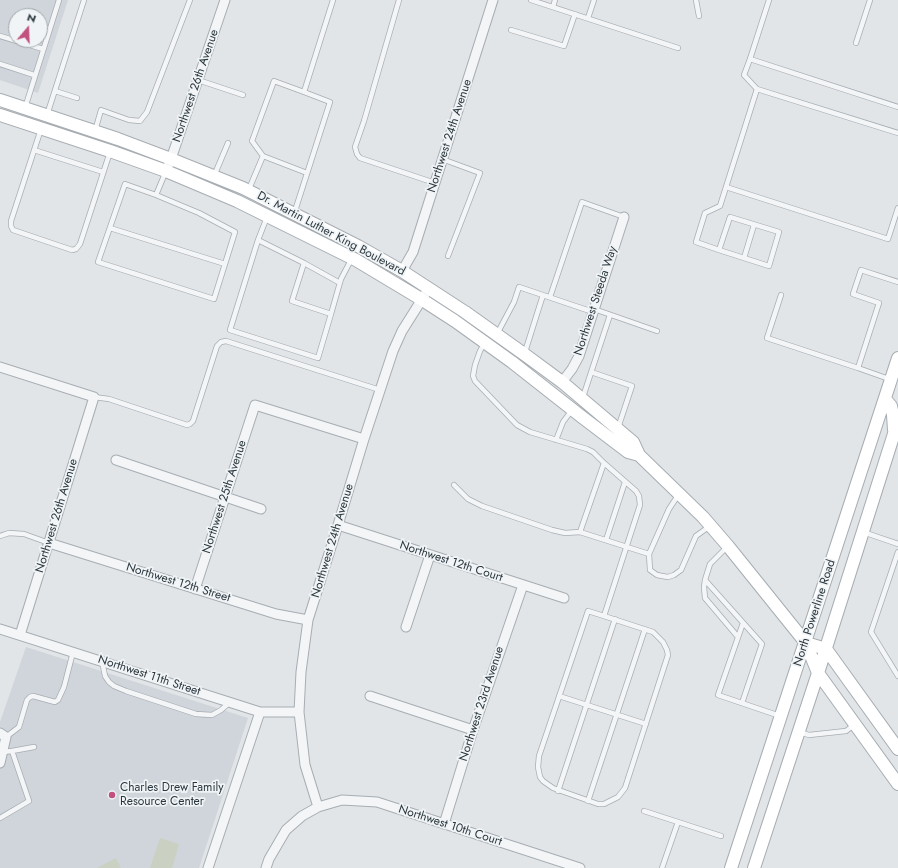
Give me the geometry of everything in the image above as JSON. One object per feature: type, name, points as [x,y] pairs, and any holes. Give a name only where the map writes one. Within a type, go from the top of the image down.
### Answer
[{"type":"main road","name":"Dr. Martin Luther King Boulevard","points":[[0,100],[95,131],[214,176],[248,191],[358,246],[429,288],[497,334],[562,382],[632,442],[639,455],[679,494],[728,546],[806,644],[818,673],[898,784]]},
{"type":"main road","name":"Dr. Martin Luther King Boulevard","points":[[0,115],[166,171],[237,201],[352,258],[421,299],[512,362],[628,452],[639,455]]},
{"type":"main road","points":[[327,246],[342,246],[382,267],[402,271]]},
{"type":"main road","name":"North Powerline Road","points":[[732,868],[898,358]]},
{"type":"main road","points":[[885,399],[891,406],[894,434]]},
{"type":"main road","name":"North Powerline Road","points":[[754,868],[898,421]]},
{"type":"main road","points":[[806,644],[826,648],[898,748]]},
{"type":"street","name":"Northwest 26th Avenue","points":[[166,171],[225,0]]},
{"type":"street","name":"Northwest 24th Avenue","points":[[402,271],[412,252],[493,0]]},
{"type":"street","name":"Northwest Steeda Way","points":[[562,382],[572,369],[579,356],[624,217]]},
{"type":"street","name":"Northwest 24th Avenue","points":[[318,807],[305,765],[299,712],[301,672],[308,620],[364,438],[393,351],[402,331],[429,288]]},
{"type":"street","points":[[0,367],[94,397]]},
{"type":"street","name":"Northwest 26th Avenue","points":[[20,635],[94,397]]},
{"type":"street","name":"Northwest 25th Avenue","points":[[195,589],[224,496],[255,405],[364,438]]},
{"type":"street","points":[[116,460],[261,509]]},
{"type":"street","name":"Northwest 12th Court","points":[[338,526],[564,598]]},
{"type":"street","name":"Northwest 12th Street","points":[[49,543],[276,614],[308,620]]},
{"type":"street","points":[[406,627],[430,555]]},
{"type":"street","name":"Northwest 23rd Avenue","points":[[444,824],[473,730],[522,585]]},
{"type":"street","name":"Northwest 11th Street","points":[[0,629],[260,712],[299,712]]},
{"type":"street","points":[[370,696],[473,730]]},
{"type":"street","points":[[208,868],[260,712]]},
{"type":"street","points":[[0,763],[8,752],[3,735]]},
{"type":"street","name":"Northwest 10th Court","points":[[266,868],[269,859],[286,830],[302,816],[318,807],[342,800],[377,802],[580,868]]},
{"type":"lane","points":[[25,108],[34,75],[59,0]]},
{"type":"lane","points":[[47,116],[84,0]]},
{"type":"lane","points":[[95,131],[101,110],[129,120],[140,121],[147,112],[190,0]]},
{"type":"lane","points":[[304,92],[333,0]]},
{"type":"lane","points":[[399,0],[355,147],[360,158],[435,183]]},
{"type":"lane","points":[[531,0],[678,48]]},
{"type":"lane","points":[[553,7],[555,0]]},
{"type":"lane","points":[[588,18],[594,0]]},
{"type":"lane","points":[[696,0],[699,16]]},
{"type":"lane","points":[[769,0],[744,75],[758,89],[898,133]]},
{"type":"lane","points":[[856,43],[870,0]]},
{"type":"lane","points":[[511,30],[564,46],[574,14]]},
{"type":"lane","points":[[0,36],[43,49]]},
{"type":"lane","points":[[750,59],[898,107]]},
{"type":"lane","points":[[0,64],[34,75]]},
{"type":"lane","points":[[198,80],[243,95]]},
{"type":"lane","points":[[294,214],[330,102],[274,81],[252,141],[263,156],[307,173]]},
{"type":"lane","points":[[719,250],[730,217],[779,232],[769,266],[719,250],[696,242],[705,213],[720,206],[758,89]]},
{"type":"lane","points":[[55,91],[77,98]]},
{"type":"lane","points":[[41,129],[10,221],[11,226],[14,230],[72,250],[76,249],[80,244],[110,151]]},
{"type":"lane","points":[[214,176],[228,142]]},
{"type":"lane","points":[[34,150],[103,172]]},
{"type":"lane","points":[[248,191],[263,156]]},
{"type":"lane","points":[[442,159],[480,173],[448,256]]},
{"type":"lane","points":[[156,195],[166,171]]},
{"type":"lane","points":[[125,184],[199,213],[235,232],[214,300],[98,262],[110,228],[125,184]]},
{"type":"lane","points":[[726,187],[888,239],[898,208]]},
{"type":"lane","points":[[550,297],[582,202],[624,217]]},
{"type":"lane","points":[[268,216],[258,240],[230,330],[318,358],[340,282],[352,258]]},
{"type":"lane","points":[[744,258],[754,225]]},
{"type":"lane","points":[[110,228],[225,264]]},
{"type":"lane","points":[[258,240],[340,282]]},
{"type":"lane","points":[[304,263],[292,301],[331,314]]},
{"type":"lane","points":[[858,368],[878,303],[854,294],[861,270],[898,282]]},
{"type":"lane","points":[[497,334],[514,302],[519,287],[656,331]]},
{"type":"lane","points":[[524,354],[543,295]]},
{"type":"lane","points":[[781,295],[767,338],[891,380]]},
{"type":"lane","points":[[582,399],[610,316]]},
{"type":"lane","points":[[94,397],[109,399],[188,425],[193,421],[217,346],[221,342],[226,341],[380,390]]},
{"type":"lane","points":[[485,343],[480,351],[473,376],[475,381],[517,425],[530,432],[593,452],[636,491],[639,496],[640,505],[604,616]]},
{"type":"lane","points":[[591,372],[632,386],[617,429]]},
{"type":"lane","points":[[556,440],[563,422],[572,410]]},
{"type":"lane","points":[[580,532],[604,463]]},
{"type":"lane","points":[[606,540],[625,482]]},
{"type":"lane","points":[[454,485],[468,499],[482,506],[552,530],[565,533],[580,532],[649,554]]},
{"type":"lane","points":[[679,494],[668,509],[649,554],[650,570],[657,575],[668,577],[674,576],[681,570],[696,536],[710,526]]},
{"type":"lane","points":[[863,532],[898,544]]},
{"type":"lane","points":[[0,536],[9,534],[24,534],[49,543]]},
{"type":"lane","points":[[728,546],[710,564],[704,586],[705,598],[738,637]]},
{"type":"lane","points":[[898,552],[871,632],[898,676]]},
{"type":"lane","points":[[705,580],[762,644],[742,703]]},
{"type":"lane","points":[[588,611],[604,616],[653,632],[666,646],[668,655],[625,788],[618,797],[604,804],[598,804],[558,791],[543,781],[540,777],[538,762],[588,611]]},
{"type":"lane","points":[[558,791],[588,705],[615,619]]},
{"type":"lane","points":[[743,623],[718,695],[782,716]]},
{"type":"lane","points":[[588,801],[645,629]]},
{"type":"lane","points":[[3,735],[19,727],[27,700],[30,697],[33,696],[52,702],[58,700],[64,687],[73,652]]},
{"type":"lane","points":[[102,661],[106,676],[109,682],[114,686],[196,714],[216,714],[230,702]]},
{"type":"lane","points":[[559,696],[646,724]]},
{"type":"lane","points":[[799,732],[809,734],[846,731],[855,724]]},
{"type":"lane","points":[[0,818],[29,801],[8,752],[34,747]]},
{"type":"lane","points":[[644,811],[721,836]]},
{"type":"lane","points":[[662,868],[678,822]]},
{"type":"shaded area","points":[[0,0],[68,0],[38,93],[0,80]]},
{"type":"shaded area","name":"Charles Drew Family Resource Center","points":[[26,647],[248,718],[199,868],[0,868],[0,722]]},
{"type":"green space","points":[[160,838],[179,844],[172,868],[150,868]]},
{"type":"green space","points":[[116,858],[121,868],[97,868]]},
{"type":"place","name":"Charles Drew Family Resource Center","points":[[112,795]]}]
